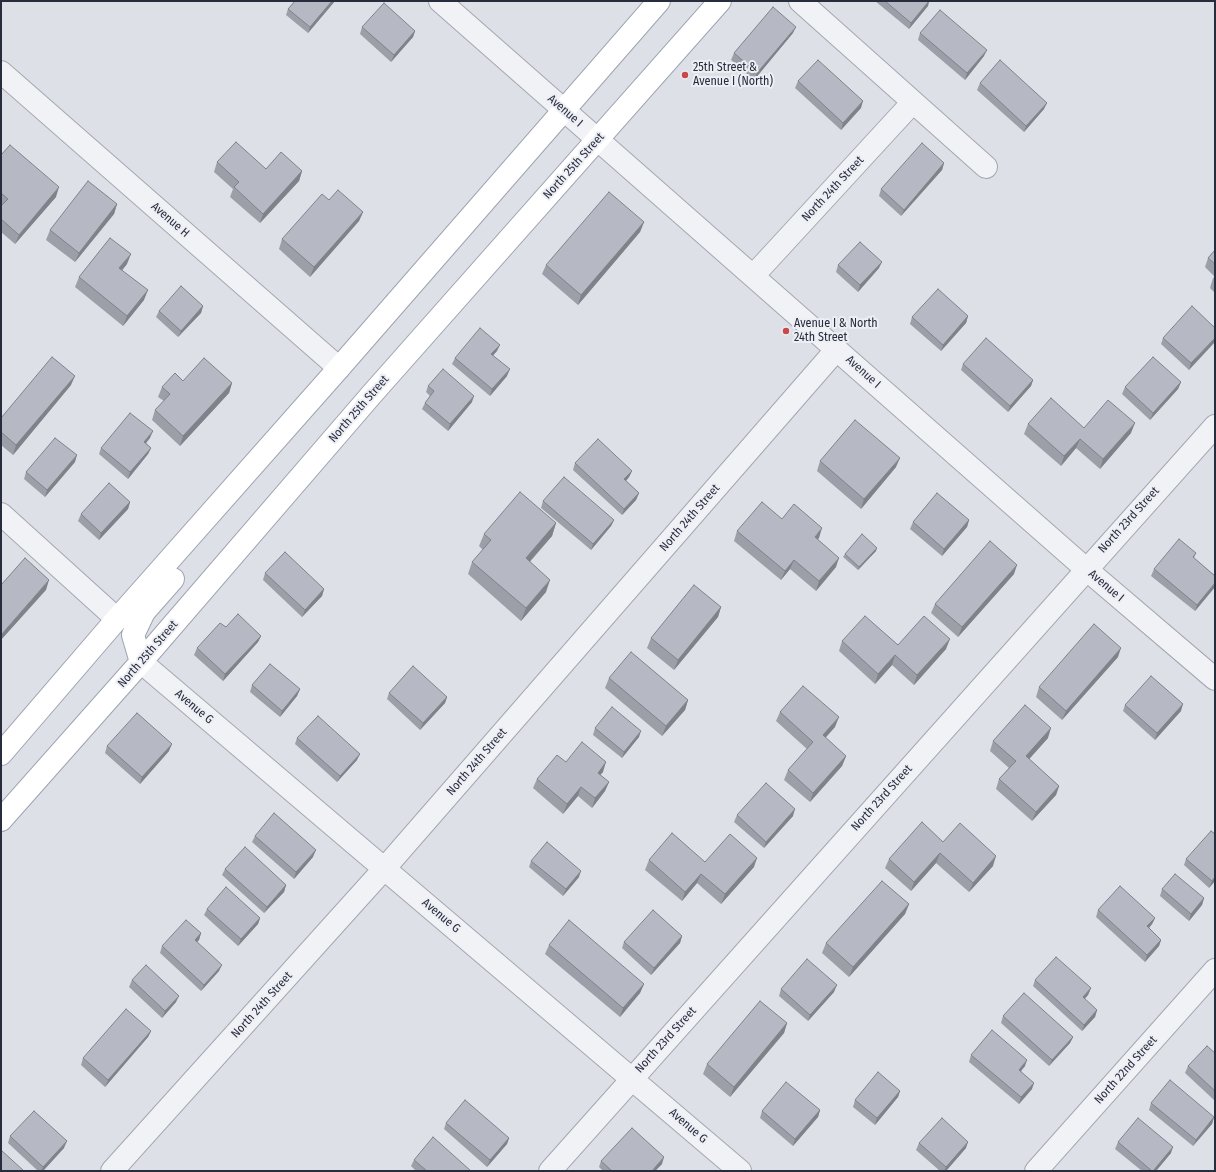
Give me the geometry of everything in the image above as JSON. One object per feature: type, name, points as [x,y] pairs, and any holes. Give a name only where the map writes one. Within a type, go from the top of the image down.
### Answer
[{"type":"main road","points":[[1,754],[117,619],[339,368],[658,1]]},
{"type":"main road","name":"North 25th Street","points":[[1,820],[141,662],[367,400],[720,1]]},
{"type":"main road","points":[[141,662],[133,635],[144,612],[283,450],[293,420]]},
{"type":"street","name":"Avenue I","points":[[440,1],[1086,569],[1215,679]]},
{"type":"street","points":[[800,1],[986,167]]},
{"type":"street","name":"Avenue H","points":[[1,72],[339,368]]},
{"type":"street","name":"North 24th Street","points":[[753,276],[913,102]]},
{"type":"street","name":"North 24th Street","points":[[112,1171],[384,869],[837,349]]},
{"type":"street","name":"North 23rd Street","points":[[550,1171],[1215,426]]},
{"type":"street","points":[[1,514],[117,619]]},
{"type":"street","name":"Avenue G","points":[[141,662],[740,1171]]},
{"type":"street","name":"North 22nd Street","points":[[1036,1171],[1215,970]]},
{"type":"building","points":[[295,1],[332,1],[310,27],[288,9]]},
{"type":"building","points":[[885,1],[929,1],[911,23]]},
{"type":"building","points":[[384,3],[415,31],[394,55],[362,27]]},
{"type":"building","points":[[773,7],[796,27],[757,73],[734,53]]},
{"type":"building","points":[[940,10],[987,50],[967,73],[920,33]]},
{"type":"building","points":[[818,60],[863,101],[843,123],[798,81]]},
{"type":"building","points":[[1000,60],[1047,103],[1026,126],[980,83]]},
{"type":"building","points":[[236,142],[266,169],[281,152],[302,171],[263,214],[234,187],[239,182],[217,162]]},
{"type":"building","points":[[922,143],[944,163],[904,210],[881,189]]},
{"type":"building","points":[[10,145],[59,187],[19,235],[1,219],[1,206],[8,199],[1,193],[1,155]]},
{"type":"building","points":[[88,181],[117,204],[79,253],[50,230]]},
{"type":"building","points":[[338,190],[363,212],[314,267],[282,239],[322,194],[329,200]]},
{"type":"building","points":[[609,192],[644,222],[581,295],[546,265]]},
{"type":"building","points":[[110,238],[131,254],[119,268],[148,290],[127,316],[79,277]]},
{"type":"building","points":[[860,242],[882,262],[860,285],[838,265]]},
{"type":"building","points":[[1215,250],[1215,264],[1208,258]]},
{"type":"building","points":[[181,286],[203,306],[181,331],[159,311]]},
{"type":"building","points":[[938,289],[968,316],[943,345],[912,317]]},
{"type":"building","points":[[1192,306],[1215,328],[1215,338],[1191,363],[1163,338]]},
{"type":"building","points":[[480,328],[500,345],[491,354],[510,369],[492,389],[455,358]]},
{"type":"building","points":[[986,338],[1033,380],[1010,406],[963,364]]},
{"type":"building","points":[[52,357],[75,376],[16,445],[1,432],[1,418]]},
{"type":"building","points":[[1153,357],[1181,382],[1153,413],[1125,387]]},
{"type":"building","points":[[204,358],[232,383],[183,436],[155,410],[170,394],[162,387],[175,373],[183,381]]},
{"type":"building","points":[[443,369],[474,396],[450,424],[425,403],[434,391],[428,386]]},
{"type":"building","points":[[1051,398],[1084,428],[1108,400],[1135,423],[1103,459],[1080,439],[1064,456],[1028,424]]},
{"type":"building","points":[[130,413],[153,431],[144,442],[151,448],[130,472],[101,448]]},
{"type":"building","points":[[855,420],[900,458],[864,499],[820,461]]},
{"type":"building","points":[[55,438],[77,455],[47,490],[26,472]]},
{"type":"building","points":[[598,439],[632,471],[624,479],[639,493],[624,509],[575,463]]},
{"type":"building","points":[[564,477],[614,520],[593,544],[543,501]]},
{"type":"building","points":[[109,483],[130,502],[101,533],[81,514]]},
{"type":"building","points":[[520,492],[556,523],[526,558],[550,580],[526,608],[472,562],[491,540],[484,534]]},
{"type":"building","points":[[937,493],[969,520],[944,549],[913,522]]},
{"type":"building","points":[[762,502],[782,519],[794,504],[822,528],[815,537],[839,558],[819,581],[794,560],[785,571],[737,531]]},
{"type":"building","points":[[862,534],[877,548],[859,567],[845,554]]},
{"type":"building","points":[[1179,539],[1196,553],[1193,557],[1215,576],[1215,583],[1197,605],[1154,569]]},
{"type":"building","points":[[990,541],[1017,565],[962,627],[935,604]]},
{"type":"building","points":[[285,552],[324,589],[305,610],[265,573]]},
{"type":"building","points":[[25,558],[49,580],[1,635],[1,585]]},
{"type":"building","points":[[694,585],[721,607],[678,660],[651,638]]},
{"type":"building","points":[[238,614],[261,636],[225,674],[197,648],[220,623],[226,627]]},
{"type":"building","points":[[865,616],[898,645],[924,616],[950,639],[917,675],[895,655],[878,674],[842,641]]},
{"type":"building","points":[[1094,624],[1121,648],[1066,711],[1039,687]]},
{"type":"building","points":[[631,652],[688,700],[666,726],[609,678]]},
{"type":"building","points":[[270,664],[300,689],[282,711],[252,685]]},
{"type":"building","points":[[413,666],[447,697],[423,723],[389,693]]},
{"type":"building","points":[[1151,676],[1183,704],[1157,733],[1125,705]]},
{"type":"building","points":[[803,686],[839,717],[823,735],[846,756],[813,793],[788,770],[813,742],[780,712]]},
{"type":"building","points":[[1025,705],[1051,728],[1026,756],[1059,786],[1036,812],[999,779],[1016,761],[993,741]]},
{"type":"building","points":[[612,707],[641,731],[624,752],[595,728]]},
{"type":"building","points":[[137,713],[172,744],[142,777],[107,746]]},
{"type":"building","points":[[318,716],[360,754],[340,776],[297,738]]},
{"type":"building","points":[[582,742],[606,762],[598,773],[609,782],[595,798],[581,787],[567,804],[537,779],[557,755],[566,762]]},
{"type":"building","points":[[766,783],[795,809],[766,842],[737,815]]},
{"type":"building","points":[[274,813],[316,850],[296,872],[255,836]]},
{"type":"building","points":[[922,822],[943,842],[960,823],[996,856],[973,883],[940,853],[914,882],[889,859]]},
{"type":"building","points":[[1211,831],[1215,834],[1215,877],[1212,881],[1186,859]]},
{"type":"building","points":[[672,833],[705,862],[730,834],[757,858],[725,894],[701,874],[685,892],[649,860]]},
{"type":"building","points":[[547,842],[581,871],[566,889],[531,861]]},
{"type":"building","points":[[245,847],[286,885],[267,907],[225,869]]},
{"type":"building","points":[[1175,874],[1204,898],[1191,914],[1162,889]]},
{"type":"building","points":[[882,881],[909,904],[853,967],[826,943]]},
{"type":"building","points":[[1120,886],[1155,918],[1147,926],[1161,940],[1147,955],[1098,910]]},
{"type":"building","points":[[226,887],[260,918],[241,939],[207,909]]},
{"type":"building","points":[[653,910],[682,936],[654,968],[624,942]]},
{"type":"building","points":[[186,920],[201,933],[195,940],[222,965],[204,985],[162,946]]},
{"type":"building","points":[[569,920],[644,984],[623,1008],[549,945]]},
{"type":"building","points":[[1056,957],[1091,988],[1083,997],[1097,1010],[1084,1025],[1035,980]]},
{"type":"building","points":[[807,959],[837,985],[810,1015],[781,989]]},
{"type":"building","points":[[146,965],[179,996],[165,1011],[132,980]]},
{"type":"building","points":[[1024,993],[1073,1037],[1052,1060],[1003,1016]]},
{"type":"building","points":[[760,1001],[787,1023],[734,1087],[707,1064]]},
{"type":"building","points":[[126,1009],[151,1031],[108,1080],[83,1058]]},
{"type":"building","points":[[992,1030],[1027,1060],[1019,1070],[1034,1083],[1021,1097],[971,1055]]},
{"type":"building","points":[[1207,1046],[1215,1053],[1215,1091],[1188,1066]]},
{"type":"building","points":[[878,1072],[900,1091],[877,1118],[855,1100]]},
{"type":"building","points":[[1170,1080],[1214,1117],[1196,1140],[1151,1103]]},
{"type":"building","points":[[786,1082],[820,1110],[795,1139],[762,1111]]},
{"type":"building","points":[[465,1100],[509,1138],[490,1160],[446,1123]]},
{"type":"building","points":[[34,1111],[67,1141],[43,1167],[10,1136]]},
{"type":"building","points":[[942,1118],[968,1142],[946,1167],[919,1143]]},
{"type":"building","points":[[1138,1118],[1173,1147],[1153,1171],[1118,1142]]},
{"type":"building","points":[[632,1128],[664,1157],[652,1171],[612,1171],[601,1161]]},
{"type":"building","points":[[433,1137],[471,1171],[427,1171],[414,1160]]},
{"type":"building","points":[[1,1150],[24,1171],[1,1171]]},
{"type":"place","name":"25th Street & Avenue I (North)","points":[[685,75]]},
{"type":"place","name":"Avenue I & North 24th Street","points":[[786,331]]}]
